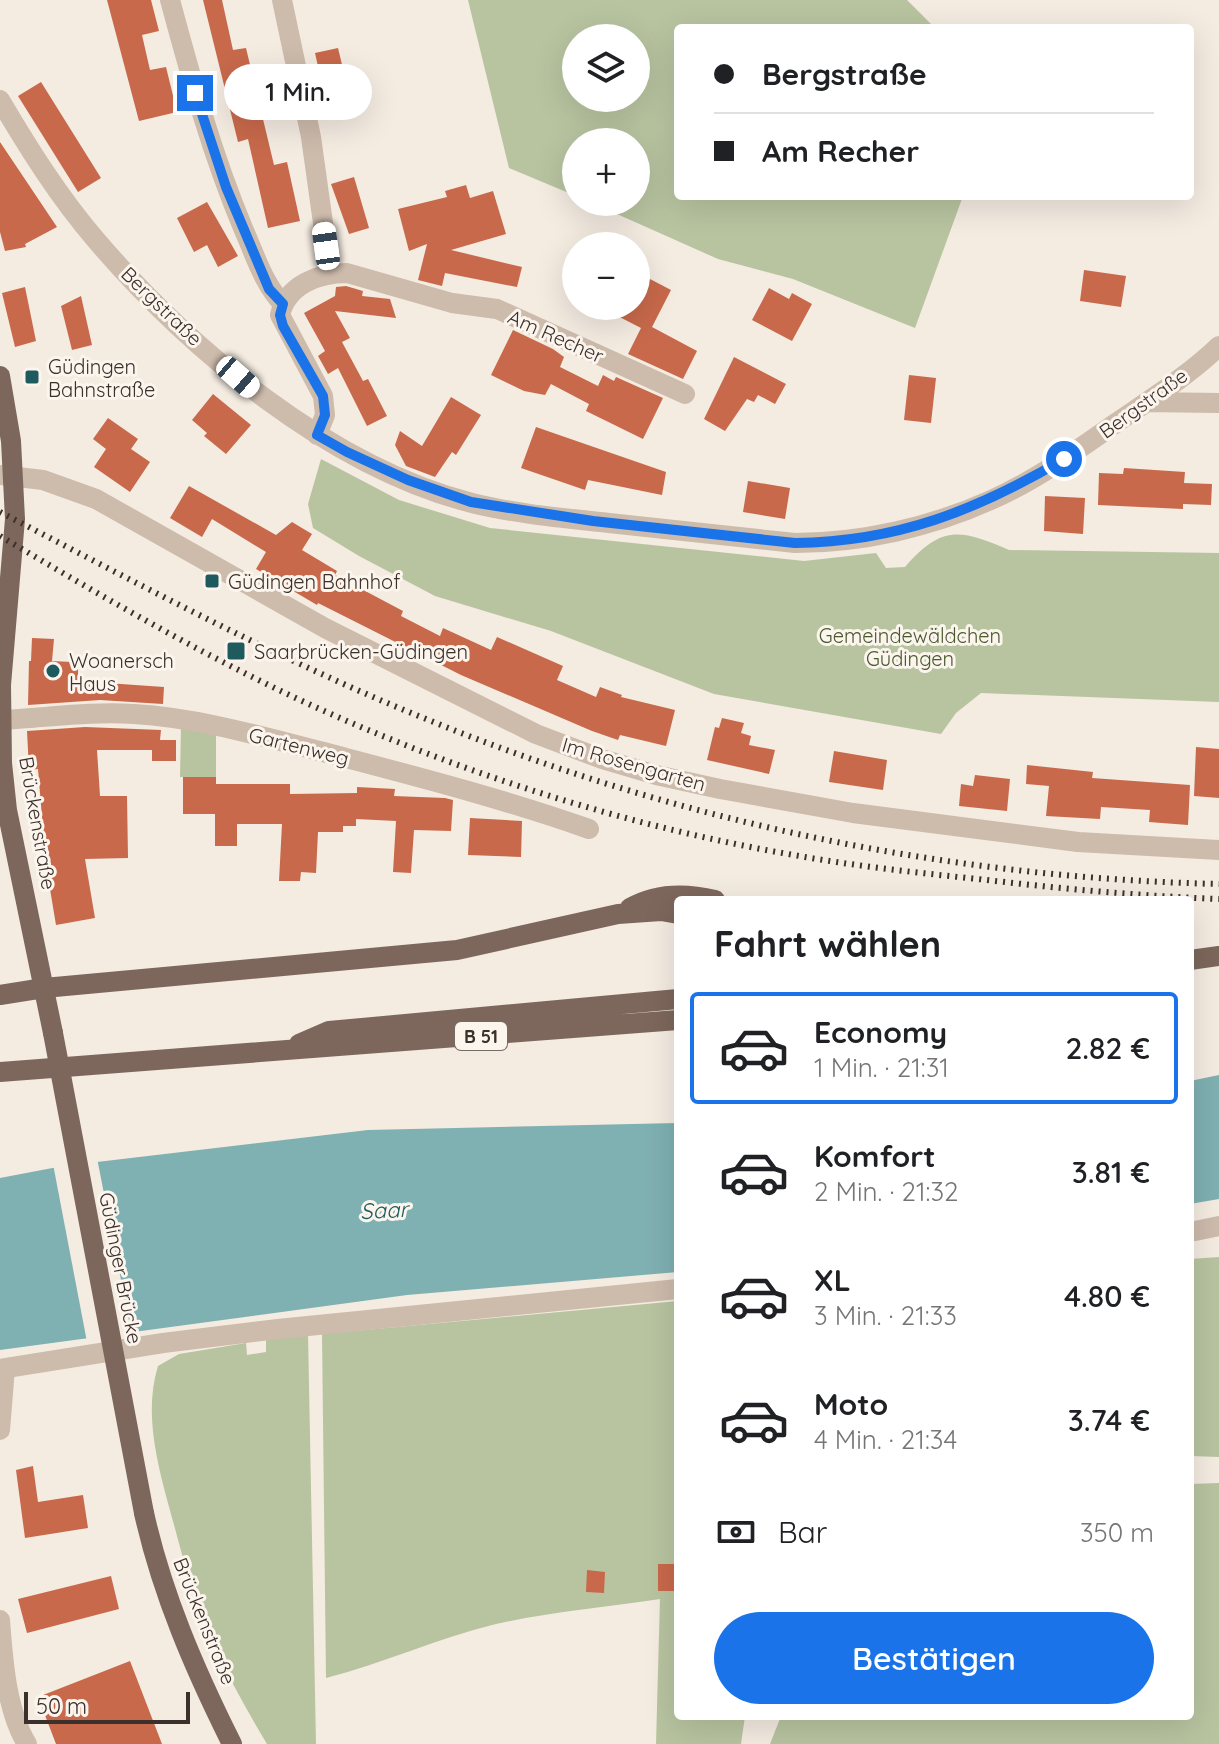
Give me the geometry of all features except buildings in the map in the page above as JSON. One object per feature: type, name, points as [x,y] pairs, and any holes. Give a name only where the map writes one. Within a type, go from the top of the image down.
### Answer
[{"type":"main road","name":"Brückenstraße","points":[[0,376],[11,441],[7,476],[14,545],[2,658],[0,720],[4,810],[53,1033]]},
{"type":"main road","points":[[618,914],[642,901],[674,896]]},
{"type":"main road","points":[[0,995],[44,988],[457,950],[618,914],[661,911],[674,913]]},
{"type":"main road","points":[[1194,959],[1219,956]]},
{"type":"main road","points":[[284,1051],[329,1031],[674,999]]},
{"type":"main road","name":"B 51","points":[[0,1072],[674,1020]]},
{"type":"main road","name":"Güdinger Brücke","points":[[53,1033],[144,1513]]},
{"type":"main road","name":"Brückenstraße","points":[[144,1513],[154,1557],[192,1663],[232,1744]]},
{"type":"street","points":[[170,0],[203,123],[226,187],[269,289],[283,304]]},
{"type":"street","points":[[282,0],[311,137],[330,273],[289,293],[280,315],[283,326],[323,396],[326,407],[317,435]]},
{"type":"street","name":"Bergstraße","points":[[0,100],[59,191],[125,272],[255,391],[317,435],[347,452],[408,480],[471,502],[593,521],[795,543],[829,543],[905,529],[992,500],[1064,459],[1147,402],[1219,346]]},
{"type":"street","name":"Am Recher","points":[[330,273],[347,273],[452,303],[497,309],[685,394]]},
{"type":"street","points":[[1147,402],[1219,403]]},
{"type":"street","name":"Im Rosengarten","points":[[7,476],[53,483],[96,499],[325,628],[536,734],[602,759],[695,783],[853,813],[1078,842],[1219,850]]},
{"type":"street","name":"Gartenweg","points":[[0,720],[107,713],[203,723],[430,778],[589,829]]},
{"type":"street","points":[[1194,1231],[1219,1226]]},
{"type":"street","points":[[0,1430],[3,1368],[278,1329],[674,1289]]},
{"type":"street","points":[[0,1620],[10,1692],[27,1744]]},
{"type":"green space","points":[[468,0],[907,0],[931,24],[674,24],[674,200],[962,200],[915,328],[793,279],[718,259],[621,216],[650,216],[650,128],[562,128],[562,190],[509,168]]},
{"type":"green space","name":"Gemeindewäldchen Güdingen","points":[[321,459],[399,500],[490,528],[804,561],[876,553],[886,568],[905,567],[930,544],[952,535],[977,538],[1009,550],[1219,553],[1219,702],[981,693],[956,713],[941,734],[714,694],[551,631],[435,596],[359,556],[313,528],[308,504]]},
{"type":"green space","points":[[181,726],[216,735],[216,777],[180,777]]},
{"type":"green space","points":[[1219,1257],[1219,1457],[1194,1456],[1194,1259]]},
{"type":"green space","points":[[674,1301],[674,1720],[744,1720],[741,1744],[656,1744],[660,1599],[496,1624],[326,1678],[322,1334]]},
{"type":"green space","points":[[308,1334],[316,1744],[267,1744],[222,1663],[195,1599],[156,1451],[153,1387],[158,1366],[179,1354],[246,1343],[247,1355],[266,1352],[266,1340]]},
{"type":"green space","points":[[1219,1483],[1219,1744],[770,1744],[779,1720],[1194,1720],[1194,1484]]},
{"type":"water","points":[[1219,1075],[1219,1199],[1194,1203],[1194,1080]]},
{"type":"water","name":"Saar","points":[[674,1123],[674,1272],[407,1295],[0,1350],[0,1178],[63,1166],[368,1130]]},
{"type":"pier","points":[[97,1158],[132,1336],[87,1342],[53,1164]]},
{"type":"railway","points":[[0,512],[321,674],[525,757],[621,788],[818,838],[917,856],[1017,870],[1219,884]]},
{"type":"railway","points":[[0,536],[174,636],[308,704],[406,745],[513,784],[622,817],[788,854],[912,872],[1161,896]]},
{"type":"railway","points":[[1194,898],[1219,899]]},
{"type":"place","name":"Güdingen Bahnstraße","points":[[32,377]]},
{"type":"place","name":"Güdingen Bahnhof","points":[[212,581]]},
{"type":"place","name":"Saarbrücken-Güdingen","points":[[236,651]]},
{"type":"place","name":"Woanersch Haus","points":[[53,671]]},
{"type":"route","points":[[195,93],[226,187],[269,289],[283,304],[280,315],[283,326],[323,396],[325,415],[317,435],[408,480],[471,502],[521,512],[795,543],[829,543],[905,529],[959,513],[992,500],[1064,459]]}]
